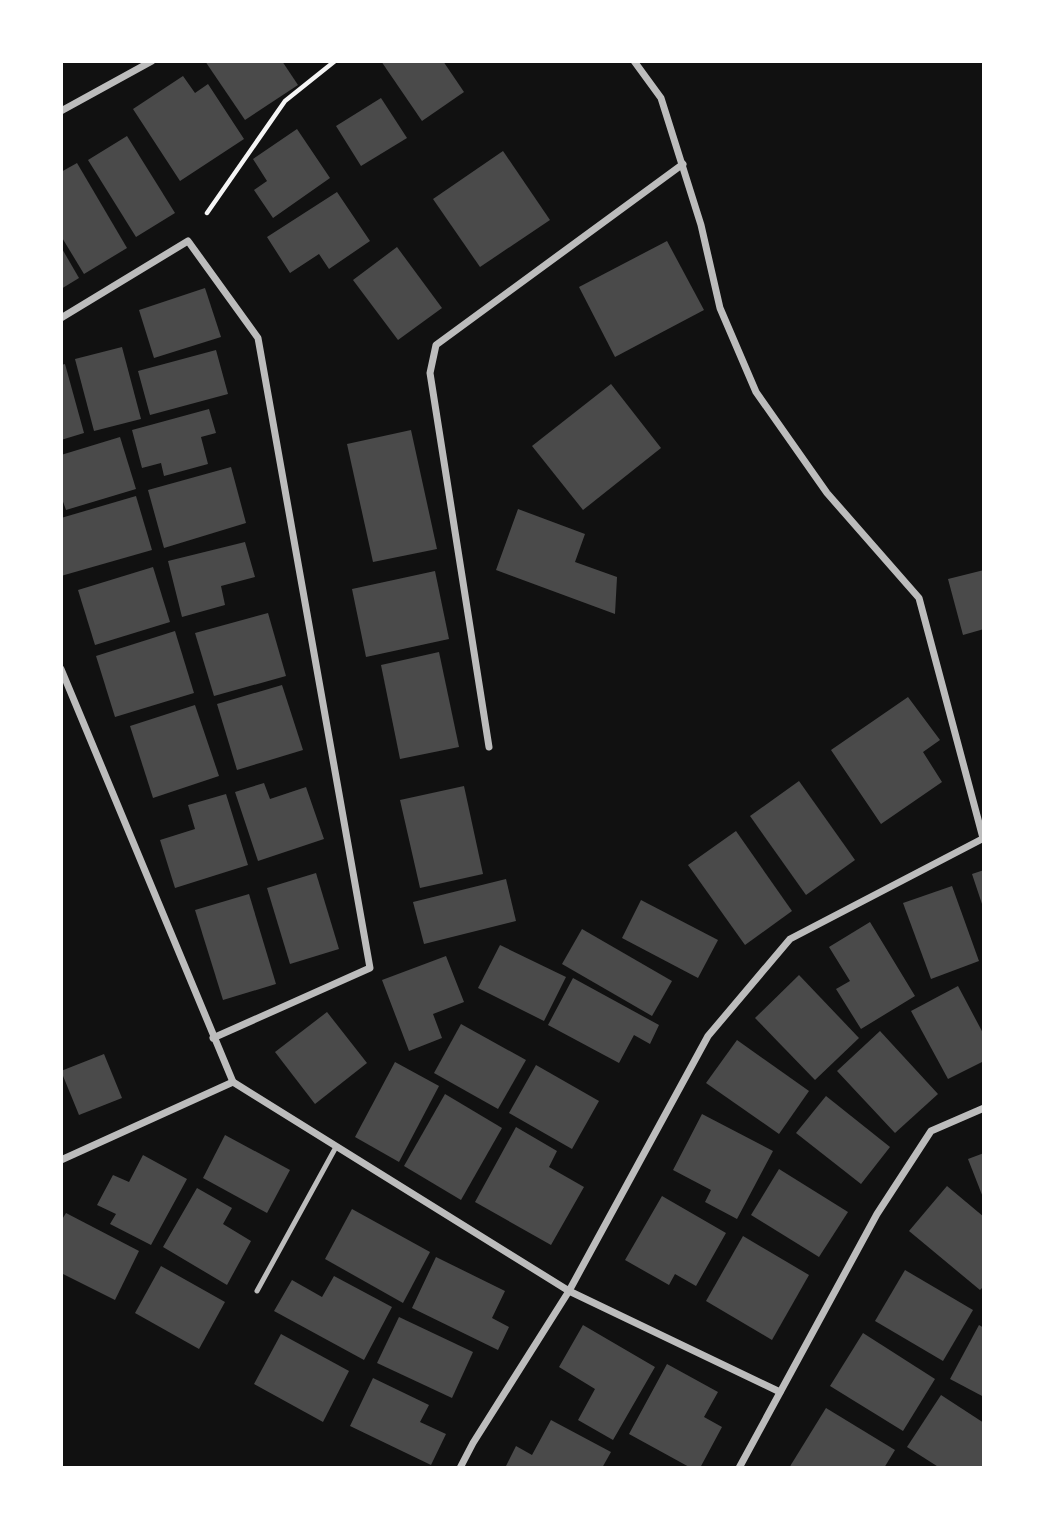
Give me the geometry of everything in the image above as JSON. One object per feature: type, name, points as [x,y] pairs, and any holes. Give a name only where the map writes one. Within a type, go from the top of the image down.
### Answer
[{"type":"street","points":[[61,111],[152,61]]},
{"type":"street","points":[[460,1468],[473,1443],[569,1292],[708,1035],[790,939],[983,838],[919,598],[827,493],[756,392],[720,308],[701,225],[662,98],[634,61]]},
{"type":"street","points":[[489,747],[430,373],[436,345],[683,164]]},
{"type":"street","points":[[61,318],[188,240],[258,338],[370,968],[213,1038]]},
{"type":"street","points":[[61,669],[233,1082],[569,1292],[780,1392]]},
{"type":"street","points":[[61,1160],[233,1082]]},
{"type":"street","points":[[739,1468],[877,1214],[931,1131],[984,1108]]},
{"type":"lane","points":[[257,1291],[336,1147]]},
{"type":"path","points":[[187,242],[285,101],[335,61]]},
{"type":"building","points":[[205,61],[282,61],[298,85],[245,120]]},
{"type":"building","points":[[381,61],[443,61],[464,92],[422,121]]},
{"type":"building","points":[[183,76],[195,93],[208,84],[244,139],[180,181],[133,109]]},
{"type":"building","points":[[381,98],[407,138],[361,166],[336,126]]},
{"type":"building","points":[[297,129],[330,178],[273,218],[254,190],[267,181],[253,159]]},
{"type":"building","points":[[127,136],[175,213],[136,237],[88,160]]},
{"type":"building","points":[[503,151],[550,220],[480,267],[433,199]]},
{"type":"building","points":[[77,163],[127,248],[84,274],[61,236],[61,172]]},
{"type":"building","points":[[337,192],[370,241],[329,269],[319,254],[290,273],[267,237]]},
{"type":"building","points":[[667,241],[704,310],[615,357],[579,287]]},
{"type":"building","points":[[61,247],[79,278],[61,289]]},
{"type":"building","points":[[397,247],[442,308],[398,340],[353,280]]},
{"type":"building","points":[[205,288],[221,337],[154,358],[139,310]]},
{"type":"building","points":[[122,347],[141,419],[94,431],[75,359]]},
{"type":"building","points":[[216,350],[228,394],[150,415],[138,371]]},
{"type":"building","points":[[65,364],[84,433],[61,440],[61,365]]},
{"type":"building","points":[[611,384],[661,448],[583,510],[532,446]]},
{"type":"building","points":[[209,409],[216,433],[201,437],[208,464],[164,476],[161,463],[142,468],[132,430]]},
{"type":"building","points":[[411,430],[437,549],[373,562],[347,444]]},
{"type":"building","points":[[120,437],[136,489],[66,510],[61,496],[61,455]]},
{"type":"building","points":[[231,467],[246,523],[164,548],[148,490]]},
{"type":"building","points":[[136,496],[152,550],[61,576],[61,518]]},
{"type":"building","points":[[518,509],[585,534],[575,562],[617,577],[615,614],[496,570]]},
{"type":"building","points":[[245,542],[255,577],[221,586],[225,605],[182,617],[168,561]]},
{"type":"building","points":[[153,567],[170,622],[95,645],[78,590]]},
{"type":"building","points":[[984,570],[984,629],[963,635],[948,579]]},
{"type":"building","points":[[435,571],[449,639],[366,657],[352,589]]},
{"type":"building","points":[[268,613],[286,676],[214,696],[195,633]]},
{"type":"building","points":[[175,631],[194,693],[115,717],[96,656]]},
{"type":"building","points":[[439,652],[459,747],[400,759],[381,665]]},
{"type":"building","points":[[282,685],[303,750],[237,770],[217,704]]},
{"type":"building","points":[[908,697],[940,740],[923,752],[942,782],[881,824],[831,750]]},
{"type":"building","points":[[195,705],[219,776],[153,798],[130,726]]},
{"type":"building","points":[[799,781],[855,860],[806,895],[750,816]]},
{"type":"building","points":[[264,783],[270,799],[306,787],[324,839],[258,861],[235,792]]},
{"type":"building","points":[[464,786],[483,874],[420,888],[400,800]]},
{"type":"building","points":[[226,794],[248,865],[175,888],[160,840],[195,829],[188,805]]},
{"type":"building","points":[[736,831],[792,911],[745,945],[688,865]]},
{"type":"building","points":[[984,870],[984,907],[983,907],[972,874]]},
{"type":"building","points":[[316,873],[339,949],[290,964],[267,888]]},
{"type":"building","points":[[506,879],[516,921],[424,944],[413,902]]},
{"type":"building","points":[[952,886],[979,961],[931,979],[903,903]]},
{"type":"building","points":[[249,894],[276,984],[223,1000],[195,910]]},
{"type":"building","points":[[641,900],[718,940],[698,978],[622,938]]},
{"type":"building","points":[[870,922],[915,996],[861,1029],[836,989],[850,981],[829,947]]},
{"type":"building","points":[[582,929],[672,981],[652,1016],[562,964]]},
{"type":"building","points":[[500,945],[566,977],[544,1021],[478,988]]},
{"type":"building","points":[[446,956],[464,1002],[433,1014],[442,1038],[409,1051],[382,980]]},
{"type":"building","points":[[799,975],[859,1038],[815,1080],[755,1018]]},
{"type":"building","points":[[573,978],[659,1025],[650,1044],[634,1035],[619,1063],[548,1025]]},
{"type":"building","points":[[958,986],[984,1035],[984,1061],[948,1079],[911,1011]]},
{"type":"building","points":[[327,1012],[367,1063],[315,1104],[275,1052]]},
{"type":"building","points":[[461,1024],[526,1060],[498,1109],[434,1073]]},
{"type":"building","points":[[880,1031],[938,1094],[895,1133],[837,1071]]},
{"type":"building","points":[[737,1040],[809,1091],[779,1134],[706,1083]]},
{"type":"building","points":[[104,1054],[122,1098],[79,1115],[61,1071]]},
{"type":"building","points":[[395,1062],[439,1086],[399,1162],[355,1137]]},
{"type":"building","points":[[536,1065],[599,1101],[572,1149],[509,1113]]},
{"type":"building","points":[[445,1094],[502,1128],[461,1200],[404,1166]]},
{"type":"building","points":[[826,1096],[890,1147],[861,1184],[796,1133]]},
{"type":"building","points":[[702,1114],[773,1151],[737,1219],[705,1202],[711,1190],[673,1170]]},
{"type":"building","points":[[516,1127],[557,1151],[549,1167],[584,1187],[551,1245],[475,1202]]},
{"type":"building","points":[[225,1135],[290,1170],[267,1213],[203,1178]]},
{"type":"building","points":[[984,1153],[984,1200],[968,1159]]},
{"type":"building","points":[[143,1155],[187,1179],[151,1245],[110,1224],[116,1214],[97,1205],[113,1175],[129,1182]]},
{"type":"building","points":[[779,1169],[848,1212],[819,1257],[751,1215]]},
{"type":"building","points":[[947,1186],[984,1217],[984,1286],[980,1290],[909,1231]]},
{"type":"building","points":[[197,1188],[232,1208],[223,1224],[251,1241],[227,1285],[163,1247]]},
{"type":"building","points":[[662,1196],[726,1233],[696,1286],[675,1274],[669,1285],[625,1260]]},
{"type":"building","points":[[352,1209],[430,1252],[403,1303],[325,1259]]},
{"type":"building","points":[[66,1213],[139,1251],[115,1300],[61,1273],[61,1221]]},
{"type":"building","points":[[743,1236],[809,1275],[772,1340],[706,1301]]},
{"type":"building","points":[[436,1257],[505,1291],[492,1318],[509,1327],[498,1350],[412,1308]]},
{"type":"building","points":[[161,1266],[225,1302],[199,1349],[135,1313]]},
{"type":"building","points":[[905,1270],[973,1310],[943,1361],[875,1321]]},
{"type":"building","points":[[334,1276],[392,1307],[364,1360],[274,1311],[292,1280],[322,1297]]},
{"type":"building","points":[[399,1317],[473,1352],[452,1398],[377,1363]]},
{"type":"building","points":[[583,1325],[655,1367],[613,1440],[578,1420],[595,1389],[559,1367]]},
{"type":"building","points":[[979,1325],[984,1328],[984,1397],[950,1379]]},
{"type":"building","points":[[863,1333],[935,1379],[903,1431],[830,1386]]},
{"type":"building","points":[[281,1334],[349,1371],[323,1422],[254,1384]]},
{"type":"building","points":[[667,1364],[718,1392],[704,1417],[722,1427],[700,1468],[691,1468],[629,1434]]},
{"type":"building","points":[[373,1378],[429,1405],[420,1422],[446,1434],[431,1465],[350,1426]]},
{"type":"building","points":[[941,1395],[984,1423],[984,1468],[940,1468],[907,1447]]},
{"type":"building","points":[[826,1408],[895,1450],[884,1468],[789,1468]]},
{"type":"building","points":[[551,1420],[611,1452],[602,1468],[505,1468],[516,1446],[532,1455]]}]
